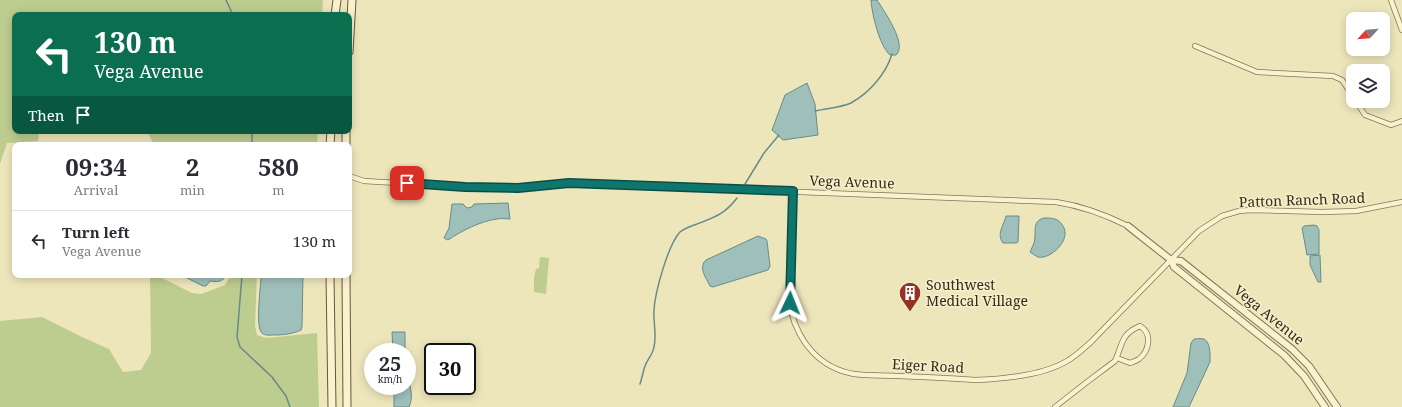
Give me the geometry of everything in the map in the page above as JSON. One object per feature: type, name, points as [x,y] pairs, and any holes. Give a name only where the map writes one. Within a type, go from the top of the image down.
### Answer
[{"type":"main road","points":[[335,12],[336,0]]},
{"type":"main road","points":[[351,12],[352,0]]},
{"type":"main road","points":[[330,278],[330,371],[332,407]]},
{"type":"main road","points":[[346,278],[348,407]]},
{"type":"street","points":[[1391,0],[1402,30]]},
{"type":"street","points":[[1195,46],[1257,72],[1333,76],[1342,80],[1346,86]]},
{"type":"street","points":[[1360,108],[1365,115],[1391,125],[1402,121]]},
{"type":"street","name":"Vega Avenue","points":[[352,177],[364,181],[465,187],[518,188],[569,183],[1056,202],[1082,207],[1128,226],[1171,260],[1174,267],[1284,354],[1304,376],[1325,407]]},
{"type":"street","name":"Eiger Road","points":[[793,191],[790,303],[793,318],[800,335],[814,354],[823,362],[834,368],[854,374],[993,379],[1032,374],[1053,368],[1074,357],[1171,260]]},
{"type":"street","name":"Patton Ranch Road","points":[[1171,260],[1199,231],[1214,220],[1230,213],[1250,210],[1322,212],[1356,211],[1402,202]]},
{"type":"street","name":"Vega Avenue","points":[[1171,260],[1181,261],[1292,349],[1309,366],[1337,407]]},
{"type":"street","points":[[1055,407],[1115,361],[1125,336],[1132,330],[1140,326],[1146,329],[1149,337],[1146,350],[1138,360],[1130,363],[1117,358]]},
{"type":"green space","points":[[0,0],[323,0],[322,12],[12,12],[12,134],[39,134],[38,141],[7,143],[0,164]]},
{"type":"green space","points":[[148,134],[318,134],[317,142],[152,142]]},
{"type":"green space","points":[[540,257],[549,258],[546,294],[534,292],[534,277],[536,269],[539,268]]},
{"type":"green space","points":[[150,278],[162,278],[192,293],[201,294],[225,285],[229,278],[257,278],[255,326],[257,335],[266,338],[317,333],[319,407],[0,407],[0,321],[42,317],[109,349],[123,372],[141,370],[151,353]]},
{"type":"water","points":[[871,0],[877,0],[894,28],[899,44],[899,50],[896,55],[890,55],[879,37]]},
{"type":"water","points":[[807,83],[815,104],[818,135],[783,140],[772,130],[785,95]]},
{"type":"water","points":[[508,203],[510,219],[499,219],[484,222],[465,230],[448,240],[444,238],[449,228],[452,204],[463,204],[467,208],[472,207],[474,204]]},
{"type":"water","points":[[1006,216],[1019,216],[1018,242],[1016,243],[1003,243],[1001,240],[1000,233]]},
{"type":"water","points":[[1044,218],[1053,218],[1059,221],[1065,231],[1065,237],[1054,252],[1043,257],[1038,257],[1030,252],[1035,239],[1035,228],[1037,222]]},
{"type":"water","points":[[1304,226],[1317,226],[1319,230],[1319,254],[1307,255],[1302,228]]},
{"type":"water","points":[[758,236],[766,239],[767,241],[770,266],[768,270],[713,287],[710,286],[703,269],[706,260]]},
{"type":"water","points":[[1320,255],[1321,282],[1318,282],[1310,265],[1310,256]]},
{"type":"water","points":[[187,278],[224,278],[217,281],[210,281],[206,286]]},
{"type":"water","points":[[261,278],[303,278],[301,330],[281,335],[265,335],[260,329],[259,315]]},
{"type":"water","points":[[392,332],[405,332],[405,343],[393,343]]},
{"type":"water","points":[[1194,339],[1204,339],[1208,343],[1210,349],[1210,362],[1189,407],[1173,407],[1187,373],[1191,343]]},
{"type":"water","points":[[394,395],[411,395],[409,407],[394,407]]},
{"type":"waterway","points":[[226,0],[232,12]]},
{"type":"waterway","points":[[815,111],[842,106],[858,99],[881,76],[886,69],[892,54]]},
{"type":"waterway","points":[[252,134],[252,142]]},
{"type":"waterway","points":[[745,184],[764,153],[779,135]]},
{"type":"waterway","points":[[640,384],[645,366],[654,347],[655,302],[667,258],[675,238],[684,229],[714,217],[724,211],[737,198]]},
{"type":"waterway","points":[[242,278],[237,337],[240,347],[272,377],[286,396],[290,407]]},
{"type":"place","name":"Southwest Medical Village","points":[[910,312]]},
{"type":"route","points":[[407,183],[465,187],[518,188],[569,183],[793,191],[790,303]]}]
